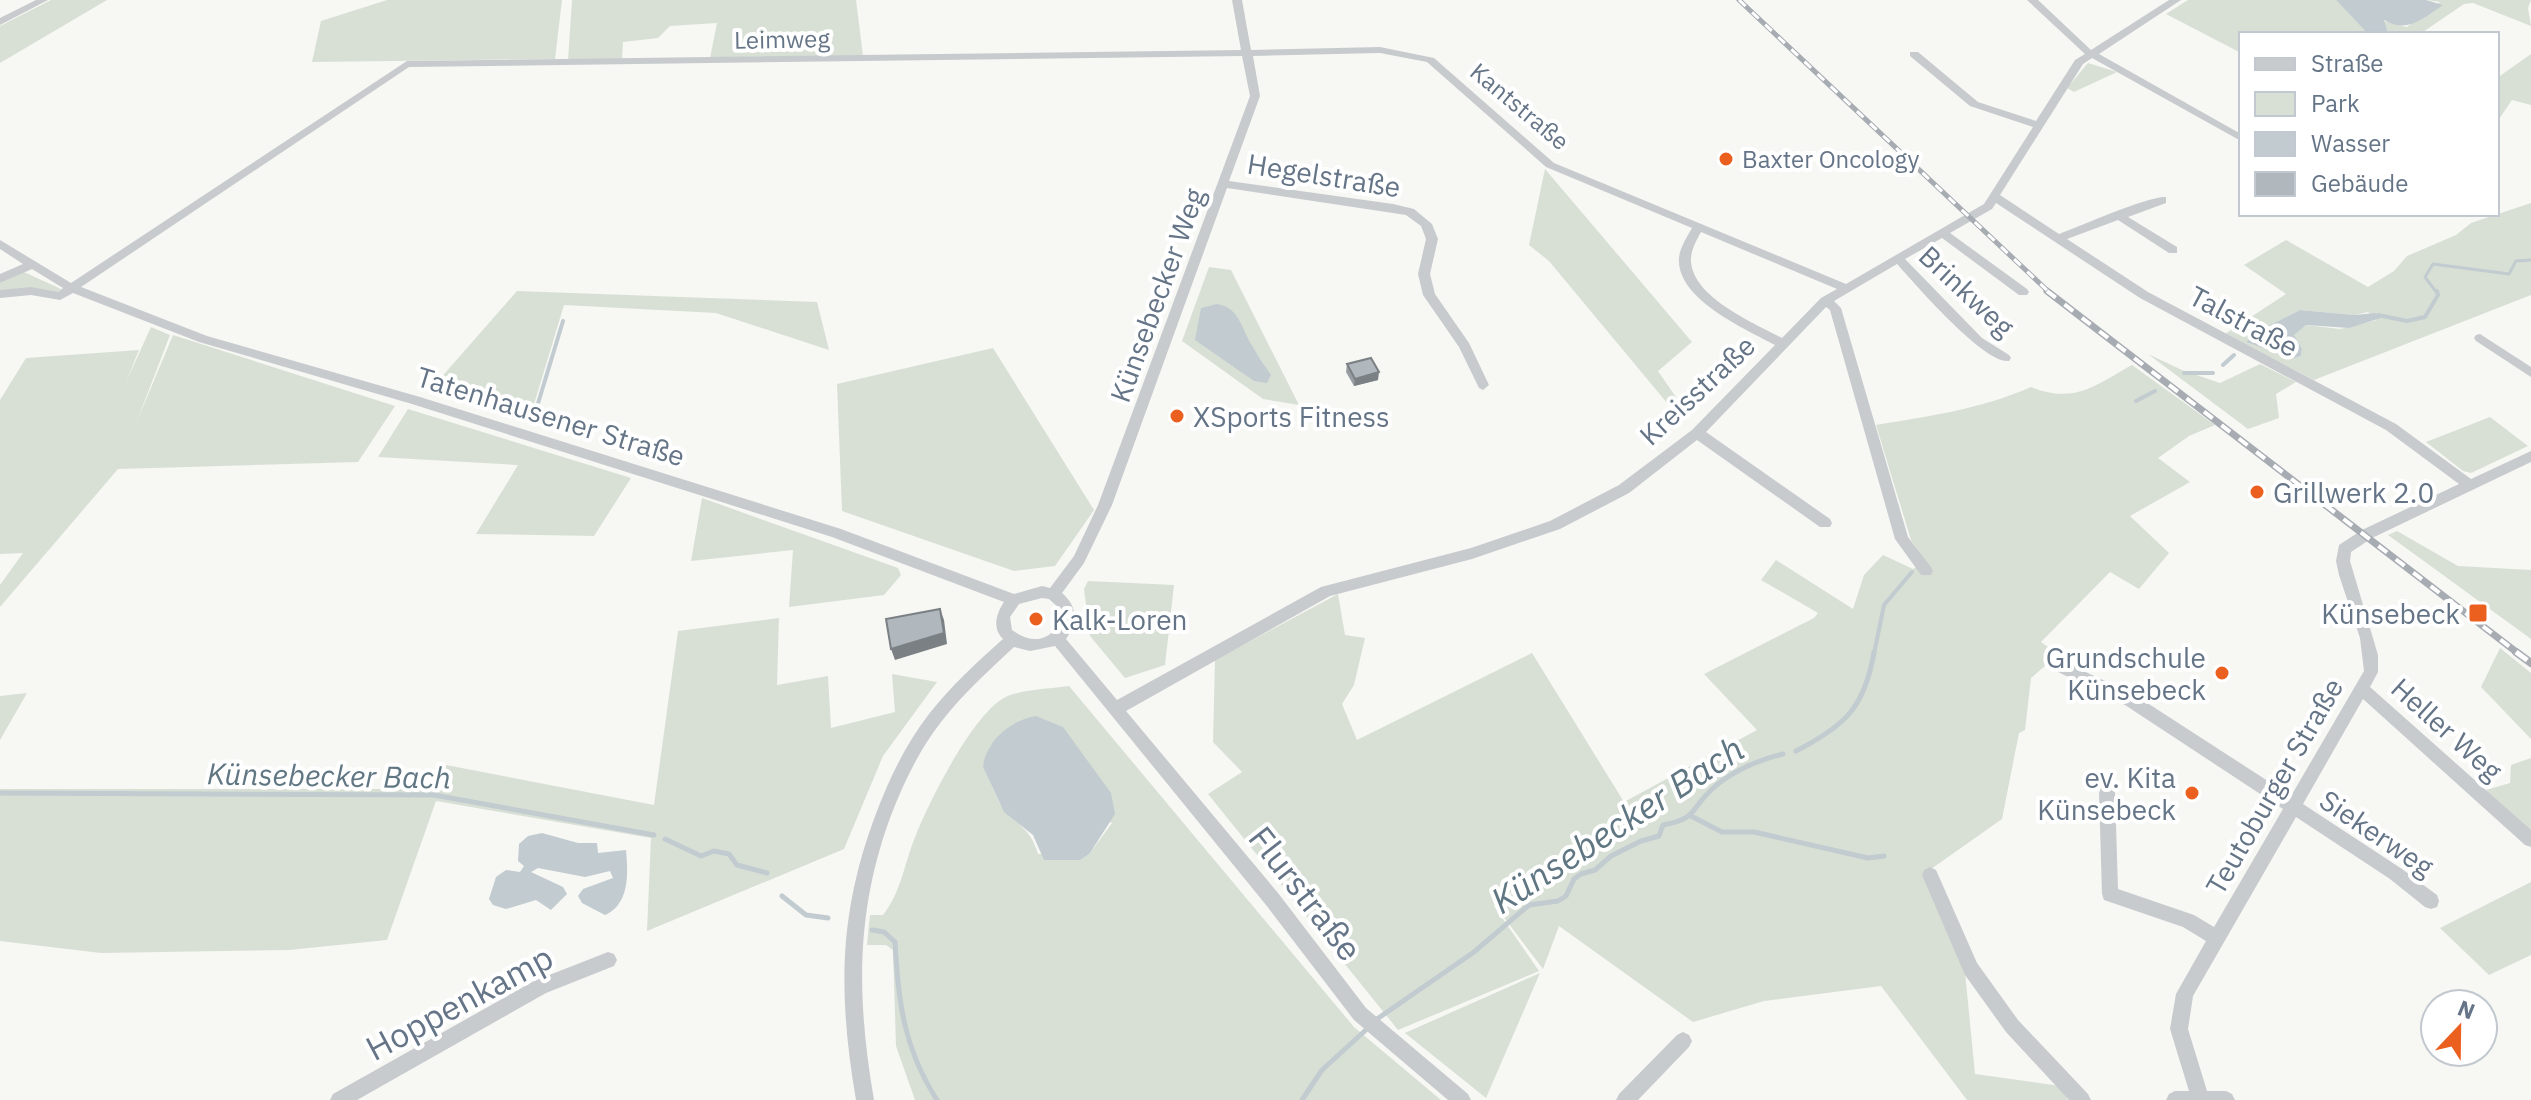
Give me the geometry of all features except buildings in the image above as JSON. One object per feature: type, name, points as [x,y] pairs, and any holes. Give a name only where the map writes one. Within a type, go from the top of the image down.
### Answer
[{"type":"street","points":[[0,22],[43,0]]},
{"type":"street","name":"Künsebecker Weg","points":[[1053,594],[1079,559],[1105,505],[1255,96],[1237,0]]},
{"type":"street","points":[[2032,0],[2089,53],[2239,137]]},
{"type":"street","name":"Kreisstraße","points":[[1117,708],[1326,591],[1472,553],[1555,525],[1624,489],[1697,433],[1825,301],[1843,287],[1974,216],[1995,197],[2072,72],[2089,53],[2176,0]]},
{"type":"street","name":"Kantstraße","points":[[1247,53],[1380,50],[1430,60],[1543,160],[1843,287]]},
{"type":"street","name":"Leimweg","points":[[332,113],[407,64],[1247,53]]},
{"type":"street","points":[[1914,54],[1974,104],[2038,125]]},
{"type":"street","name":"Tatenhausener Straße","points":[[0,294],[31,291],[60,296],[332,113]]},
{"type":"street","name":"Hegelstraße","points":[[1224,184],[1393,208],[1419,217],[1426,224],[1432,239],[1424,274],[1429,295],[1465,346],[1483,385]]},
{"type":"street","name":"Talstraße","points":[[1995,197],[2144,295],[2391,427],[2471,486]]},
{"type":"street","points":[[2059,238],[2162,200]]},
{"type":"street","points":[[2117,215],[2173,250]]},
{"type":"street","points":[[1698,227],[1686,250],[1685,265],[1697,291],[1783,344]]},
{"type":"street","points":[[1943,233],[2023,292]]},
{"type":"street","name":"Tatenhausener Straße","points":[[0,244],[71,288],[203,339],[430,405],[836,533],[1014,600]]},
{"type":"street","name":"Brinkweg","points":[[1897,258],[1978,341],[2005,358]]},
{"type":"street","points":[[0,279],[31,265]]},
{"type":"street","points":[[1825,301],[1835,308],[1902,539],[1926,571]]},
{"type":"street","points":[[2480,338],[2529,368]]},
{"type":"street","points":[[1697,433],[1825,523]]},
{"type":"street","points":[[2471,486],[2531,456]]},
{"type":"street","name":"Teutoburger Straße","points":[[2201,1099],[2179,1029],[2185,994],[2371,672],[2372,645],[2342,557],[2350,543],[2471,486]]},
{"type":"street","points":[[1032,592],[1053,594],[1070,613],[1069,622],[1057,638],[1029,646],[1012,640],[1003,625],[1003,616],[1014,600],[1032,592]]},
{"type":"street","points":[[1057,638],[1117,708]]},
{"type":"street","points":[[865,1100],[855,1048],[849,960],[856,902],[869,848],[899,777],[934,720],[1012,640]]},
{"type":"street","name":"Siekerweg","points":[[2057,665],[2130,700],[2396,874],[2431,901]]},
{"type":"street","name":"Heller Weg","points":[[2363,690],[2531,840]]},
{"type":"street","name":"Flurstraße","points":[[1117,708],[1360,1014],[1462,1100]]},
{"type":"street","name":"Teutoburger Straße","points":[[2107,793],[2110,894],[2188,921],[2217,938]]},
{"type":"street","points":[[1930,875],[1971,969],[2012,1026],[2082,1100]]},
{"type":"street","name":"Hoppenkamp","points":[[339,1100],[540,987],[608,960]]},
{"type":"street","points":[[1625,1100],[1683,1041]]},
{"type":"street","points":[[2175,1100],[2226,1100]]},
{"type":"green space","points":[[51,0],[107,0],[0,63],[0,26]]},
{"type":"green space","points":[[387,0],[562,0],[555,59],[312,62],[321,21]]},
{"type":"green space","points":[[572,0],[856,0],[863,56],[710,58],[717,23],[670,26],[658,38],[623,42],[622,60],[568,61]]},
{"type":"green space","points":[[2188,0],[2336,0],[2366,32],[2239,32],[2239,52],[2166,14]]},
{"type":"green space","points":[[2426,0],[2531,0],[2528,8],[2531,26],[2473,3],[2464,4],[2423,32],[2387,32],[2383,21],[2407,27],[2440,2]]},
{"type":"green space","points":[[2531,54],[2531,105],[2512,100],[2499,119],[2499,77]]},
{"type":"green space","points":[[2088,63],[2117,72],[2074,92],[2067,88]]},
{"type":"green space","points":[[1545,169],[1692,342],[1658,371],[1684,409],[1682,421],[1549,261],[1529,245]]},
{"type":"green space","points":[[2531,203],[2531,295],[2314,380],[2225,334],[2286,294],[2244,265],[2286,240],[2368,287],[2394,271],[2407,256],[2456,235],[2471,223]],"holes":[[[2300,310],[2355,315],[2368,312],[2377,320],[2340,329],[2306,325],[2293,335],[2302,349],[2301,356],[2292,359],[2246,342],[2262,329]]]},
{"type":"green space","points":[[1209,267],[1231,270],[1299,405],[1263,399],[1182,341]]},
{"type":"green space","points":[[24,272],[61,289],[57,293],[0,291],[0,283]]},
{"type":"green space","points":[[517,291],[817,302],[829,350],[716,313],[564,305],[532,411],[447,388],[431,389]]},
{"type":"green space","points":[[151,327],[170,335],[137,421],[173,335],[395,406],[358,462],[118,469],[0,607],[0,585],[23,553],[0,554],[0,400],[26,358],[139,350],[126,382]]},
{"type":"green space","points":[[993,348],[1094,510],[1055,566],[1014,571],[842,511],[837,384]]},
{"type":"green space","points":[[2148,354],[2220,383],[2260,364],[2296,382],[2276,394],[2279,418],[2248,429]]},
{"type":"green space","points":[[2132,365],[2215,425],[2189,436],[2158,458],[2190,482],[2130,516],[2169,553],[2139,589],[2110,572],[2041,642],[2080,670],[2053,659],[2031,678],[2025,730],[2019,733],[2002,819],[1924,874],[1965,972],[1975,1074],[2060,1086],[2068,1100],[1967,1100],[1881,986],[1764,1001],[1693,1022],[1559,926],[1543,969],[1496,907],[1575,841],[1494,906],[1539,971],[1398,1030],[1208,794],[1242,772],[1213,742],[1215,660],[1338,594],[1345,635],[1365,638],[1354,685],[1342,704],[1357,740],[1532,653],[1624,802],[1757,730],[1704,674],[1814,618],[1818,613],[1761,580],[1776,560],[1853,609],[1864,575],[1883,555],[1913,569],[1926,561],[1911,540],[1876,425],[1974,406],[2031,387],[2046,392],[2072,393],[2095,386]]},
{"type":"green space","points":[[408,409],[631,478],[594,536],[476,534],[518,465],[378,457]]},
{"type":"green space","points":[[2490,417],[2528,446],[2471,473],[2463,471],[2426,442]]},
{"type":"green space","points":[[702,498],[898,568],[901,575],[884,595],[789,607],[793,550],[691,561]]},
{"type":"green space","points":[[2397,531],[2458,566],[2531,570],[2531,639],[2388,535]]},
{"type":"green space","points":[[1088,581],[1174,585],[1165,665],[1125,678],[1090,636],[1084,589]]},
{"type":"green space","points":[[779,618],[777,685],[828,676],[831,728],[895,712],[892,674],[937,682],[883,756],[844,849],[647,931],[651,838],[436,801],[387,940],[289,950],[101,953],[0,941],[0,789],[439,789],[446,765],[654,805],[678,631]]},
{"type":"green space","points":[[2500,648],[2531,673],[2531,739],[2481,687]]},
{"type":"green space","points":[[1069,686],[1354,1027],[1441,1100],[915,1100],[896,1046],[893,950],[886,945],[867,945],[870,915],[883,915],[889,906],[931,802],[964,742],[990,709],[1002,699],[1025,691]],"holes":[[[990,746],[1112,823],[1090,853],[1038,854],[1028,833],[1001,805],[983,767]]]},
{"type":"green space","points":[[27,693],[0,740],[0,696]]},
{"type":"green space","points":[[2531,758],[2531,832],[2486,790],[2510,783],[2511,765]]},
{"type":"green space","points":[[2531,882],[2531,955],[2489,975],[2440,928]]},
{"type":"green space","points":[[1540,973],[1486,1098],[1405,1033]]},
{"type":"water","points":[[2336,0],[2426,0],[2443,5],[2414,23],[2400,26],[2384,20],[2387,32],[2366,32]]},
{"type":"water","points":[[1217,304],[1231,310],[1240,321],[1271,375],[1267,383],[1254,381],[1195,340],[1201,308]]},
{"type":"water","points":[[2300,310],[2355,315],[2375,313],[2381,318],[2349,328],[2306,325],[2294,335],[2302,349],[2301,356],[2292,359],[2246,342],[2262,329]]},
{"type":"water","points":[[1036,716],[1063,727],[1111,793],[1115,814],[1090,853],[1080,860],[1044,860],[1033,835],[1004,812],[983,767],[989,749],[1001,733],[1018,722]]},
{"type":"water","points":[[542,833],[578,843],[597,843],[598,853],[626,850],[626,887],[613,910],[605,915],[582,903],[578,896],[583,889],[613,878],[610,871],[585,877],[538,868],[531,872],[563,887],[567,894],[551,910],[536,900],[506,909],[493,905],[489,899],[496,877],[506,870],[520,872],[524,866],[518,861],[519,844],[528,836]]},
{"type":"waterway","name":"Künsebecker Bach","points":[[2437,293],[2425,277],[2433,264],[2509,274],[2516,261],[2531,260]]},
{"type":"waterway","name":"Künsebecker Bach","points":[[2378,315],[2407,321],[2425,317],[2438,295],[2437,291]]},
{"type":"waterway","points":[[536,410],[563,321]]},
{"type":"waterway","name":"Künsebecker Bach","points":[[2223,365],[2234,355]]},
{"type":"waterway","name":"Künsebecker Bach","points":[[2184,373],[2213,373]]},
{"type":"waterway","name":"Künsebecker Bach","points":[[2136,401],[2155,391]]},
{"type":"waterway","name":"Künsebecker Bach","points":[[1874,654],[1884,605],[1912,572]]},
{"type":"waterway","name":"Künsebecker Bach","points":[[1796,751],[1828,733],[1850,713],[1865,687],[1874,652]]},
{"type":"waterway","name":"Künsebecker Bach","points":[[1377,1019],[1474,952],[1529,905],[1558,901],[1566,896],[1574,879],[1595,870],[1611,856],[1659,836],[1663,825],[1688,816],[1711,790],[1736,772],[1783,754]]},
{"type":"waterway","name":"Künsebecker Bach","points":[[0,793],[434,795],[654,835]]},
{"type":"waterway","points":[[1691,816],[1722,832],[1754,832],[1868,858],[1884,856]]},
{"type":"waterway","name":"Künsebecker Bach","points":[[665,839],[701,856],[714,851],[729,854],[737,865],[767,873]]},
{"type":"waterway","name":"Künsebecker Bach","points":[[782,896],[806,915],[828,918]]},
{"type":"waterway","name":"Künsebecker Bach","points":[[872,930],[884,932],[895,942],[898,984],[910,1043],[937,1100]]},
{"type":"waterway","name":"Künsebecker Bach","points":[[1302,1100],[1322,1070],[1368,1028]]},
{"type":"railway","points":[[1739,0],[2050,293]]},
{"type":"railway","points":[[2047,291],[2519,654]]},
{"type":"railway","points":[[2516,652],[2531,663]]},
{"type":"place","name":"Baxter Oncology","points":[[1726,159]]},
{"type":"place","name":"XSports Fitness","points":[[1177,416]]},
{"type":"place","name":"Grillwerk 2.0","points":[[2257,492]]},
{"type":"place","name":"Künsebeck","points":[[2478,613]]},
{"type":"place","name":"Kalk-Loren","points":[[1036,619]]},
{"type":"place","name":"Grundschule Künsebeck","points":[[2222,673]]},
{"type":"place","name":"ev. Kita Künsebeck","points":[[2192,793]]}]
